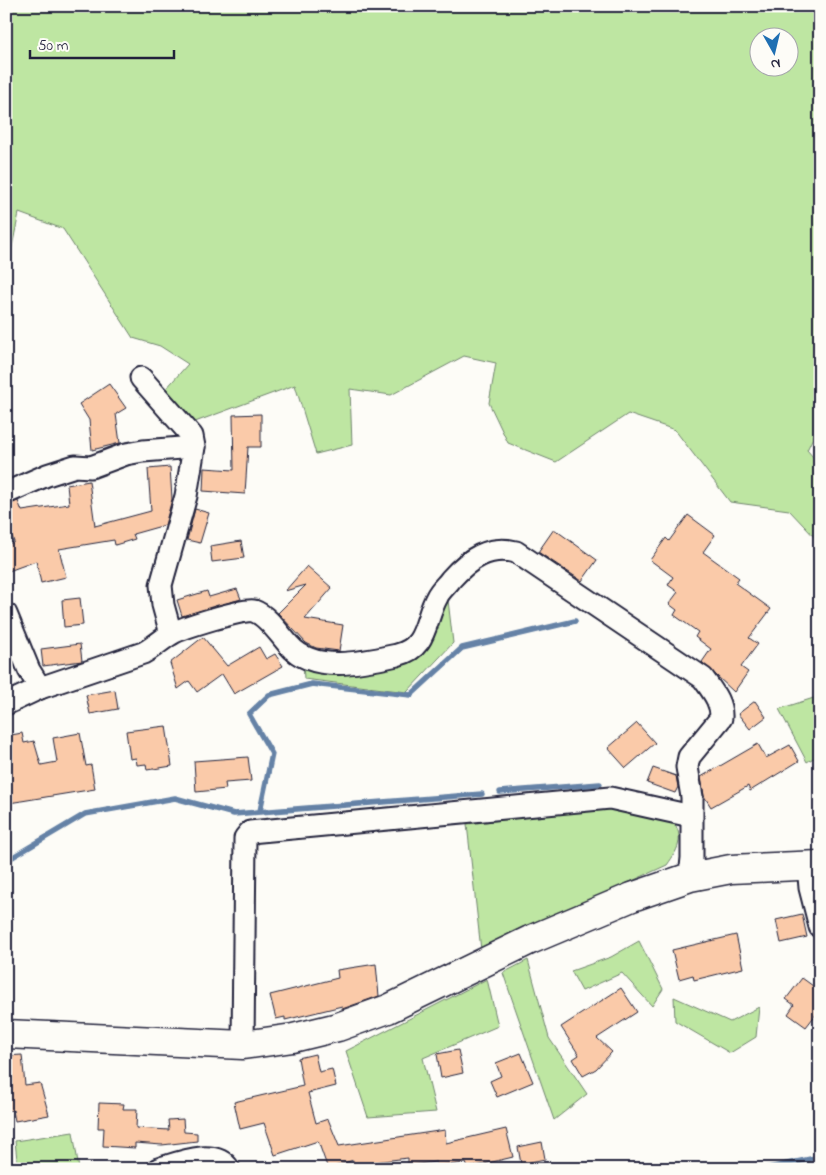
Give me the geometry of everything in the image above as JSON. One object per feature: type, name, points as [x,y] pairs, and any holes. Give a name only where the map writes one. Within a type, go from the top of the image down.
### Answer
[{"type":"street","points":[[142,378],[192,436],[194,446],[186,496],[161,586],[163,605],[171,634]]},
{"type":"street","points":[[6,493],[47,475],[75,466],[91,467],[126,454],[194,446]]},
{"type":"street","points":[[6,704],[40,688],[143,653],[158,646],[171,634],[238,612],[253,611],[267,620],[293,650],[315,661],[344,663],[375,660],[406,653],[419,643],[437,596],[465,564],[492,550],[503,549],[516,552],[703,678],[717,698],[722,710],[721,718],[689,757],[686,767],[692,797],[692,858],[690,877]]},
{"type":"street","points":[[6,614],[29,670],[40,688]]},
{"type":"street","points":[[243,1045],[245,838],[250,832],[610,798],[691,816]]},
{"type":"street","points":[[6,1034],[243,1045],[293,1038],[338,1027],[380,1012],[530,940],[632,897],[690,877],[731,869],[814,865],[810,888],[820,927]]},
{"type":"street","points":[[158,1169],[202,1158],[218,1159],[229,1169]]},
{"type":"green space","points":[[6,6],[820,6],[820,423],[807,450],[820,465],[820,543],[789,510],[730,502],[675,430],[628,414],[556,462],[508,443],[489,403],[496,363],[464,356],[391,395],[350,389],[352,445],[316,454],[295,385],[195,422],[165,390],[188,364],[160,346],[133,338],[63,229],[19,213],[6,276]]},
{"type":"green space","points":[[448,600],[453,643],[407,692],[304,679],[303,663],[408,660]]},
{"type":"green space","points":[[820,696],[820,754],[807,762],[779,709]]},
{"type":"green space","points":[[618,807],[670,817],[678,830],[679,841],[675,853],[667,865],[481,950],[467,824]]},
{"type":"green space","points":[[639,941],[663,989],[652,1006],[622,973],[582,991],[571,971],[611,957]]},
{"type":"green space","points":[[528,960],[549,1038],[587,1094],[554,1120],[503,973]]},
{"type":"green space","points":[[487,979],[498,1026],[423,1058],[436,1112],[368,1117],[346,1051]]},
{"type":"green space","points":[[674,997],[730,1022],[759,1007],[756,1037],[730,1053],[675,1021]]},
{"type":"green space","points":[[73,1132],[79,1169],[18,1169],[15,1141]]},
{"type":"building","points":[[109,384],[126,408],[116,414],[120,443],[92,450],[89,420],[79,404]]},
{"type":"building","points":[[261,414],[261,447],[248,447],[245,494],[203,491],[204,468],[234,470],[233,415]]},
{"type":"building","points":[[170,467],[172,499],[165,525],[133,534],[135,539],[115,545],[114,540],[59,549],[66,577],[41,583],[36,561],[6,572],[6,545],[14,542],[6,521],[6,505],[18,501],[22,511],[69,504],[67,485],[89,481],[95,526],[151,511],[148,469]]},
{"type":"building","points":[[195,509],[209,513],[200,543],[187,540]]},
{"type":"building","points":[[688,515],[715,535],[703,552],[739,578],[735,583],[771,609],[749,638],[758,644],[741,667],[748,672],[734,692],[702,662],[711,649],[695,637],[698,632],[674,615],[677,610],[669,604],[678,592],[668,585],[673,577],[650,560],[666,538],[669,541]]},
{"type":"building","points":[[554,529],[597,560],[582,581],[538,552]]},
{"type":"building","points":[[241,541],[244,558],[212,562],[210,546]]},
{"type":"building","points":[[307,566],[332,588],[305,619],[343,625],[339,651],[316,648],[306,643],[278,613],[306,585],[285,591]]},
{"type":"building","points":[[237,589],[241,599],[182,616],[177,600],[207,591],[209,597]]},
{"type":"building","points":[[80,598],[83,625],[64,627],[62,600]]},
{"type":"building","points":[[203,637],[227,666],[259,647],[266,659],[275,654],[283,666],[234,694],[222,674],[197,692],[189,681],[178,689],[170,663]]},
{"type":"building","points":[[80,644],[82,661],[43,666],[41,649]]},
{"type":"building","points":[[115,690],[118,709],[90,714],[86,695]]},
{"type":"building","points":[[755,701],[766,717],[750,729],[738,714]]},
{"type":"building","points":[[637,723],[655,743],[626,768],[608,748]]},
{"type":"building","points":[[166,726],[172,766],[147,770],[146,764],[137,765],[136,758],[130,759],[126,731]]},
{"type":"building","points":[[22,733],[24,743],[34,741],[41,765],[57,762],[53,738],[80,733],[86,766],[91,765],[95,789],[9,803],[6,784],[6,736]]},
{"type":"building","points":[[758,744],[766,758],[790,745],[799,761],[750,791],[748,786],[711,807],[704,796],[701,777]]},
{"type":"building","points":[[248,757],[251,781],[225,783],[226,789],[196,792],[194,761]]},
{"type":"building","points":[[653,768],[676,776],[678,787],[675,793],[647,783]]},
{"type":"building","points":[[802,914],[807,937],[781,943],[776,920]]},
{"type":"building","points":[[736,935],[743,968],[694,980],[693,975],[679,979],[672,950]]},
{"type":"building","points":[[376,964],[379,996],[342,1009],[342,1006],[285,1020],[285,1017],[276,1019],[270,995],[338,978],[337,970]]},
{"type":"building","points":[[802,978],[820,991],[820,1009],[806,1027],[788,1014],[794,1005],[786,999]]},
{"type":"building","points":[[621,988],[637,1012],[597,1038],[612,1052],[596,1069],[583,1076],[573,1059],[579,1055],[561,1027]]},
{"type":"building","points":[[458,1050],[463,1073],[441,1078],[437,1054]]},
{"type":"building","points":[[521,1053],[533,1082],[497,1097],[490,1081],[501,1076],[496,1063]]},
{"type":"building","points":[[315,1054],[319,1072],[332,1069],[336,1086],[308,1093],[316,1123],[328,1119],[339,1146],[445,1130],[446,1143],[506,1129],[513,1157],[468,1168],[466,1163],[437,1166],[436,1162],[408,1165],[408,1158],[374,1162],[375,1169],[354,1169],[353,1160],[328,1169],[318,1141],[275,1155],[264,1123],[240,1129],[234,1102],[303,1086],[298,1058]]},
{"type":"building","points":[[22,1055],[25,1085],[40,1083],[49,1115],[15,1121],[13,1110],[6,1111],[6,1056]]},
{"type":"building","points":[[99,1103],[124,1104],[123,1109],[137,1109],[136,1128],[169,1130],[168,1120],[183,1119],[184,1132],[197,1133],[197,1141],[162,1145],[135,1143],[135,1148],[103,1146],[104,1128],[98,1128]]},
{"type":"building","points":[[542,1142],[545,1159],[521,1164],[518,1147]]},
{"type":"waterway","points":[[260,811],[272,754],[249,714],[269,695],[312,684],[411,695],[462,648],[575,621]]},
{"type":"waterway","points":[[500,792],[600,784]]},
{"type":"waterway","points":[[6,861],[85,814],[175,798],[234,814],[482,794]]},
{"type":"waterway","points":[[764,1169],[820,1157]]}]
